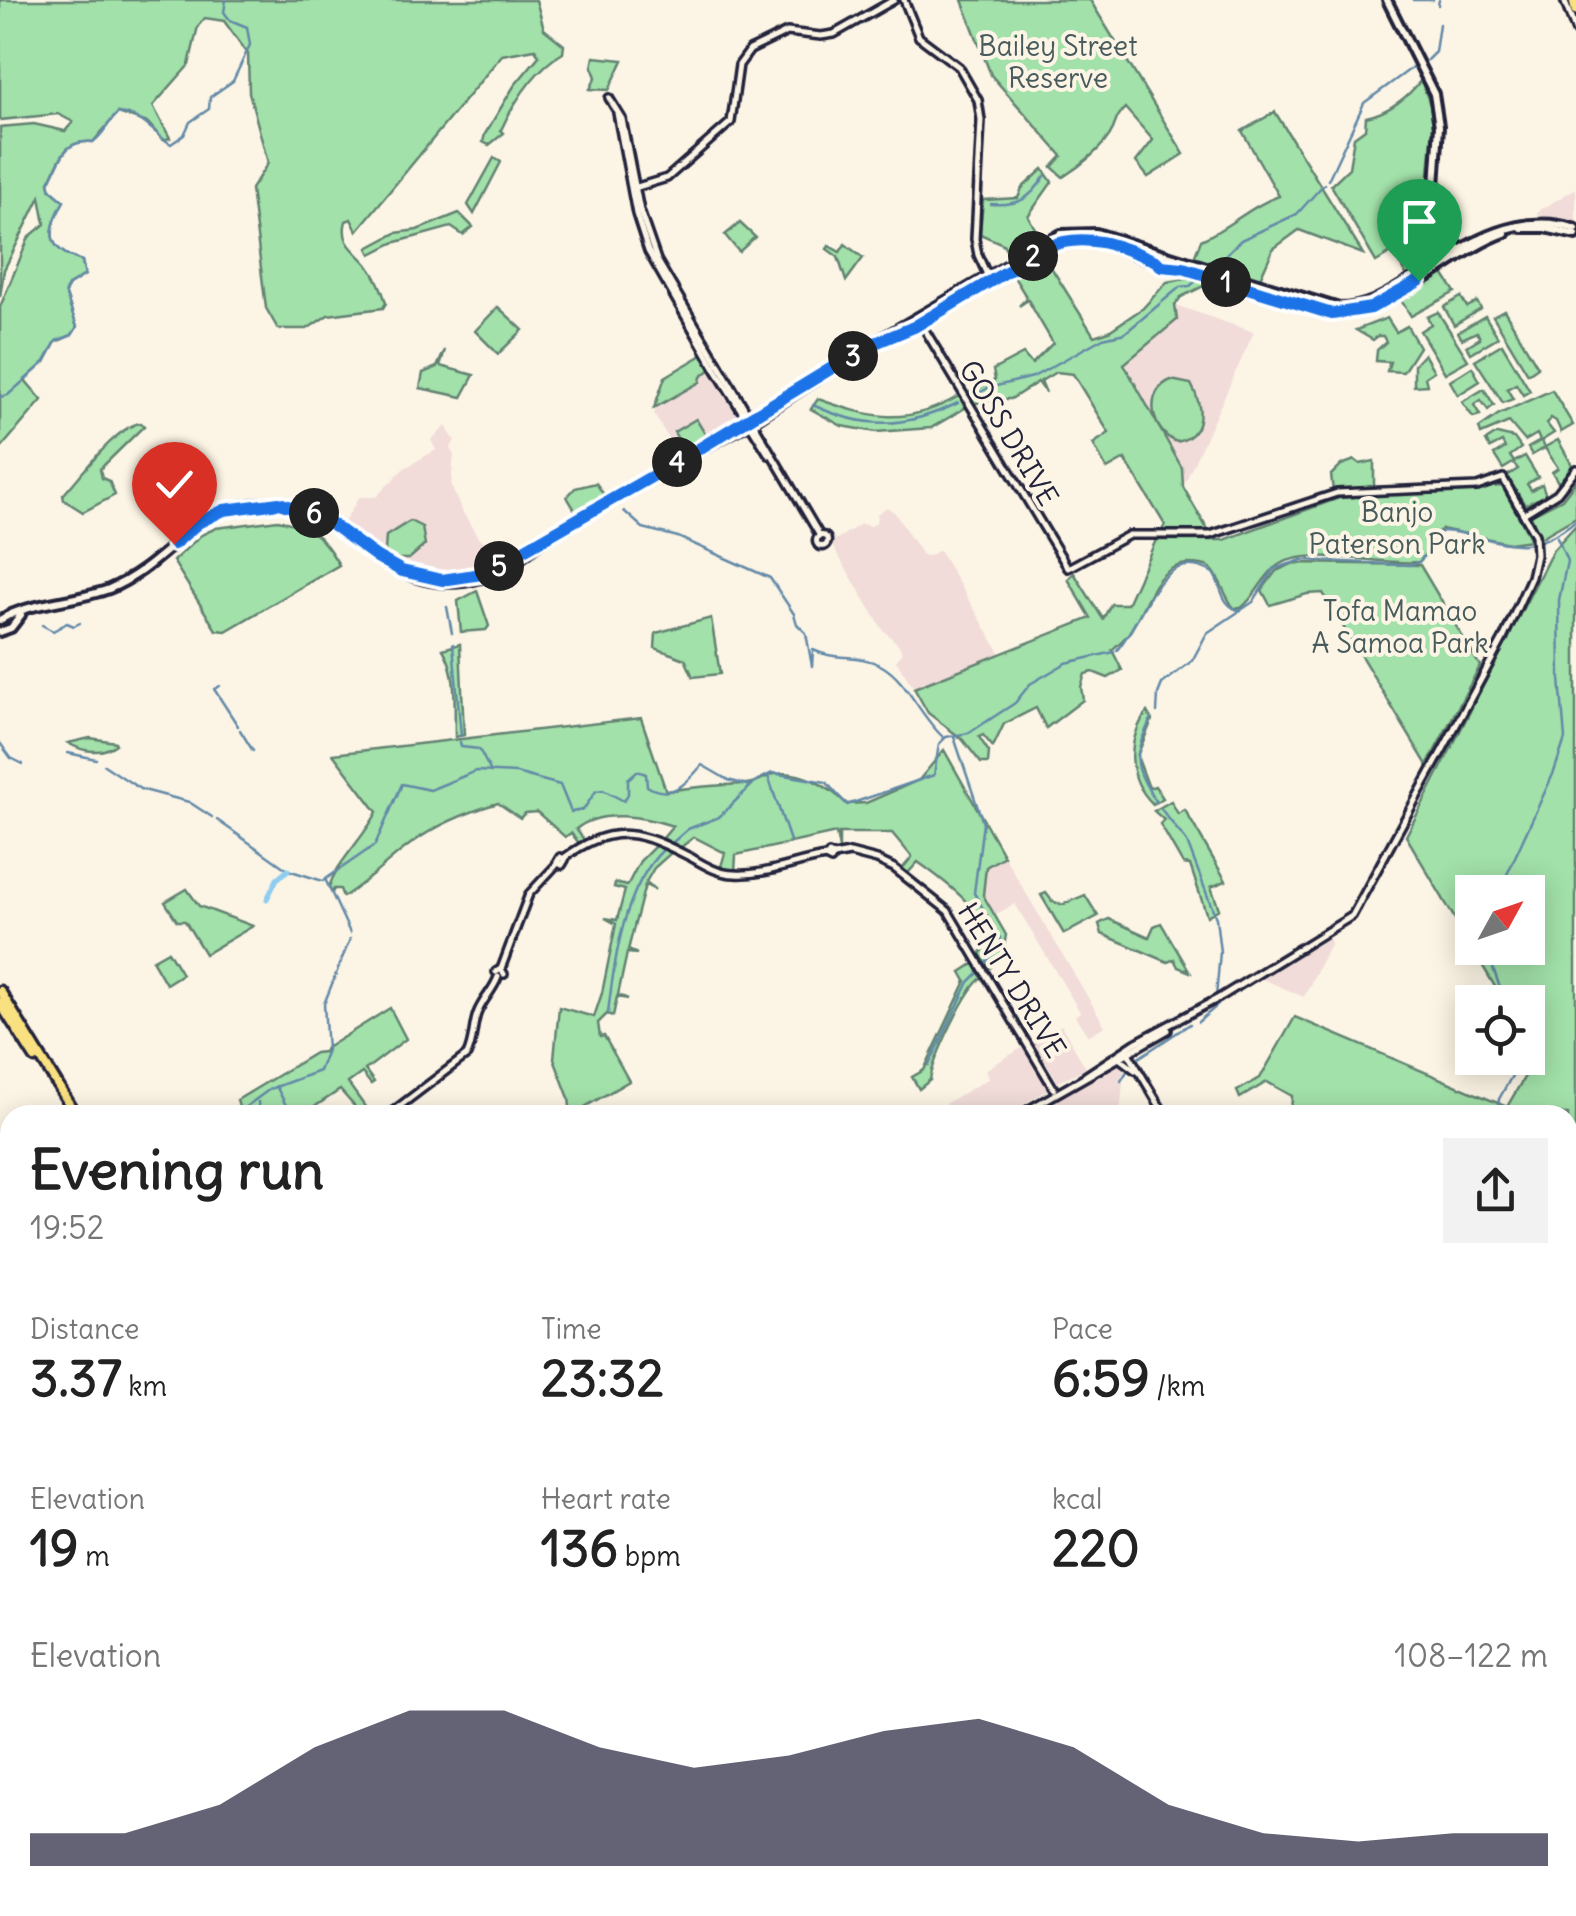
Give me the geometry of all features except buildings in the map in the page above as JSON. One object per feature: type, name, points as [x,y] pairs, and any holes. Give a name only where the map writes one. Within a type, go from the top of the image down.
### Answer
[{"type":"highway","points":[[1574,0],[1576,10]]},
{"type":"main road","points":[[1387,0],[1434,94],[1439,126],[1434,198],[1450,237],[1462,251]]},
{"type":"main road","points":[[1,626],[33,609],[116,586],[154,562],[206,519],[253,504],[279,503],[310,512],[335,524],[377,557],[427,581],[468,582],[504,570],[536,546],[868,346],[989,276],[1048,247],[1074,239],[1092,239],[1320,305],[1347,308],[1378,299],[1491,238],[1522,228],[1576,232]]},
{"type":"main road","points":[[1158,257],[1161,266],[1168,261]]},
{"type":"main road","points":[[1,626],[12,628],[12,619]]},
{"type":"main road","points":[[0,991],[67,1105]]},
{"type":"main road","points":[[0,1003],[66,1105]]},
{"type":"street","points":[[1564,0],[1576,32]]},
{"type":"street","points":[[633,188],[664,180],[731,122],[739,64],[750,50],[787,32],[834,34],[897,1],[920,39],[959,67],[978,100],[981,120],[974,239],[989,276]]},
{"type":"street","points":[[609,98],[618,110],[633,188],[658,260],[749,421],[820,536]]},
{"type":"street","name":"GOSS DRIVE","points":[[918,320],[1068,568],[1129,535],[1210,536],[1339,493],[1477,487],[1503,478],[1525,514]]},
{"type":"street","points":[[1036,1105],[1349,920],[1503,639],[1531,577],[1536,538],[1525,514],[1555,495],[1576,470]]},
{"type":"street","name":"HENTY DRIVE","points":[[401,1105],[467,1055],[477,1014],[492,993],[529,894],[561,861],[591,840],[623,833],[655,839],[716,870],[734,874],[850,854],[878,860],[948,910],[1057,1090]]},
{"type":"street","points":[[1124,1053],[1158,1105]]},
{"type":"street","points":[[1124,1053],[1158,1105]]},
{"type":"shaded area","points":[[1576,188],[1576,226],[1537,214],[1537,212]]},
{"type":"shaded area","points":[[1175,305],[1254,332],[1183,487],[1182,467],[1123,364],[1177,320]]},
{"type":"shaded area","points":[[712,368],[737,412],[737,419],[678,455],[654,414],[656,408],[699,382]]},
{"type":"shaded area","points":[[446,426],[455,441],[450,449],[454,455],[451,486],[462,511],[479,539],[502,548],[506,558],[491,567],[449,576],[400,566],[343,524],[359,497],[376,497],[403,469],[436,450],[431,440]]},
{"type":"shaded area","points":[[887,507],[922,555],[939,550],[1001,654],[914,688],[896,661],[902,653],[899,645],[883,630],[833,547],[835,540],[861,524],[876,523],[877,514]]},
{"type":"shaded area","points":[[1004,856],[1105,1026],[1088,1036],[1075,1016],[1080,1012],[1015,904],[995,915],[983,895],[986,867]]},
{"type":"shaded area","points":[[1329,938],[1331,942],[1304,997],[1260,978]]},
{"type":"shaded area","points":[[1061,1025],[1086,1068],[1058,1082],[1033,1041]]},
{"type":"shaded area","points":[[1025,1046],[1050,1088],[1022,1105],[946,1105],[989,1078],[985,1070]]},
{"type":"shaded area","points":[[1119,1063],[1124,1072],[1119,1080],[1123,1082],[1121,1105],[1048,1105]]},
{"type":"green space","points":[[0,0],[536,0],[544,29],[564,45],[563,53],[527,86],[501,130],[504,133],[489,145],[483,142],[485,134],[514,86],[539,56],[535,49],[502,55],[357,231],[351,219],[346,221],[347,241],[381,287],[386,303],[383,308],[328,315],[307,329],[278,329],[266,308],[251,189],[268,163],[249,92],[248,54],[224,21],[205,18],[198,26],[189,65],[153,106],[170,138],[163,140],[148,123],[118,113],[93,142],[75,144],[60,158],[49,182],[51,190],[64,201],[53,237],[61,251],[82,261],[85,275],[65,292],[77,327],[72,335],[56,342],[45,362],[25,380],[42,400],[0,449],[0,307],[29,237],[45,224],[40,197],[4,270],[0,297],[0,127],[34,124],[65,131],[73,122],[58,114],[0,120]]},
{"type":"green space","name":"Bailey Street Reserve","points":[[962,0],[1090,0],[1184,154],[1148,177],[1136,162],[1153,140],[1125,108],[1104,143],[1063,177],[1052,167],[1062,156],[991,75]]},
{"type":"green space","points":[[594,57],[623,60],[609,90],[590,89],[596,77]]},
{"type":"green space","points":[[1421,80],[1433,126],[1431,209],[1451,250],[1407,276],[1393,252],[1376,262],[1331,185],[1349,168],[1354,137],[1365,129],[1366,117],[1397,103]]},
{"type":"green space","points":[[1275,112],[1363,254],[1299,230],[1273,249],[1259,281],[1194,258],[1201,240],[1279,196],[1242,131]]},
{"type":"green space","points":[[494,158],[501,162],[474,214],[468,205]]},
{"type":"green space","points":[[1043,169],[1052,182],[1028,216],[1041,239],[1011,257],[1003,244],[980,234],[983,200],[1018,198],[1022,188]]},
{"type":"green space","points":[[459,213],[473,227],[463,235],[451,227],[393,243],[371,254],[368,248],[396,233],[417,230]]},
{"type":"green space","points":[[740,223],[755,237],[739,252],[725,235]]},
{"type":"green space","points":[[845,244],[863,258],[846,281],[838,257],[827,249],[829,246],[840,252]]},
{"type":"green space","points":[[1044,256],[1094,336],[1109,331],[1143,308],[1167,282],[1186,279],[1188,274],[1212,282],[1181,297],[1175,305],[1177,320],[1124,364],[1182,468],[1183,487],[1209,532],[1161,532],[1165,525],[1125,459],[1107,469],[1093,444],[1109,433],[1073,374],[1056,372],[1041,381],[1046,393],[1038,382],[1011,399],[994,399],[994,412],[991,399],[973,404],[966,394],[995,380],[993,370],[1023,354],[1032,364],[1053,343],[1028,300],[1019,306],[1027,298],[1011,272]]},
{"type":"green space","points":[[1442,272],[1455,292],[1411,316],[1402,296]]},
{"type":"green space","points":[[1461,297],[1467,307],[1477,302],[1481,309],[1454,325],[1444,307]]},
{"type":"green space","points":[[498,307],[523,330],[498,354],[475,331]]},
{"type":"green space","points":[[1504,310],[1538,367],[1528,374],[1493,316]]},
{"type":"green space","points":[[1438,312],[1468,360],[1445,373],[1420,331],[1431,324],[1427,317]]},
{"type":"green space","points":[[1485,316],[1498,337],[1471,353],[1467,346],[1480,338],[1477,332],[1462,339],[1458,332]]},
{"type":"green space","points":[[1387,318],[1396,332],[1407,326],[1419,347],[1403,372],[1387,371],[1390,362],[1376,361],[1377,350],[1386,342],[1383,336],[1373,340],[1356,330]]},
{"type":"green space","points":[[1502,344],[1530,391],[1523,395],[1516,384],[1507,389],[1513,399],[1503,403],[1475,360]]},
{"type":"green space","points":[[445,350],[440,366],[474,375],[462,397],[420,388],[423,373],[437,367]]},
{"type":"green space","points":[[704,354],[712,368],[700,382],[654,408],[665,377]]},
{"type":"green space","points":[[1424,354],[1434,371],[1425,377],[1427,385],[1414,386],[1414,365]]},
{"type":"green space","points":[[1472,367],[1480,381],[1458,395],[1450,381]]},
{"type":"green space","points":[[1171,380],[1191,384],[1199,410],[1193,433],[1177,442],[1161,430],[1154,412],[1156,393]]},
{"type":"green space","points":[[1484,389],[1494,405],[1488,410],[1481,400],[1474,405],[1480,415],[1473,417],[1462,402]]},
{"type":"green space","points":[[1552,390],[1573,425],[1561,432],[1551,418],[1547,424],[1554,433],[1541,441],[1545,447],[1558,440],[1572,465],[1559,484],[1552,472],[1558,468],[1545,448],[1532,455],[1528,448],[1540,441],[1537,434],[1525,441],[1509,422],[1481,434],[1479,428],[1499,414]]},
{"type":"green space","points":[[959,396],[965,408],[931,428],[876,432],[842,426],[811,409],[818,399],[872,415],[905,416]]},
{"type":"green space","points":[[696,419],[707,437],[684,450],[674,432]]},
{"type":"green space","points":[[141,423],[144,426],[100,469],[115,495],[83,512],[64,500],[63,495],[110,442]]},
{"type":"green space","points":[[1497,434],[1514,438],[1521,448],[1510,456],[1514,462],[1525,456],[1538,477],[1527,484],[1531,490],[1542,484],[1546,495],[1525,505],[1507,476],[1518,469],[1513,463],[1503,469],[1494,455],[1505,448],[1502,442],[1490,448],[1486,441]]},
{"type":"green space","points":[[1355,460],[1360,464],[1374,461],[1374,486],[1333,491],[1331,475],[1341,465]]},
{"type":"green space","points":[[1576,481],[1576,517],[1540,538],[1531,515],[1562,499]]},
{"type":"green space","points":[[596,483],[606,498],[578,515],[567,497],[575,488]]},
{"type":"green space","name":"Banjo Paterson Park","points":[[1502,486],[1531,540],[1509,543],[1442,529],[1419,562],[1326,557],[1290,560],[1277,566],[1241,608],[1234,608],[1210,568],[1192,564],[1175,567],[1158,581],[1129,633],[1112,650],[1122,670],[1108,678],[1093,672],[1085,674],[1083,700],[1046,728],[1036,708],[1004,724],[993,747],[983,735],[979,737],[989,752],[988,763],[981,763],[962,739],[928,713],[914,688],[1091,618],[1068,579],[1074,573],[1103,619],[1111,604],[1127,604],[1156,540],[1224,540],[1339,498]]},
{"type":"green space","points":[[278,520],[315,534],[339,565],[226,631],[216,630],[173,561],[201,535],[216,528]]},
{"type":"green space","points":[[410,521],[422,527],[425,545],[409,559],[391,559],[385,551],[386,536]]},
{"type":"green space","points":[[1576,525],[1576,1105],[1508,1105],[1526,1075],[1545,1075],[1545,985],[1494,985],[1482,965],[1545,965],[1545,875],[1455,875],[1455,919],[1406,836],[1553,550]]},
{"type":"green space","name":"Tofa Mamao A Samoa Park","points":[[1294,563],[1420,565],[1480,666],[1427,765],[1323,593],[1270,605],[1262,590],[1276,571]]},
{"type":"green space","points":[[477,591],[489,626],[486,630],[461,632],[458,601]]},
{"type":"green space","points":[[711,618],[720,674],[693,677],[685,659],[655,648],[656,633]]},
{"type":"green space","points":[[460,644],[464,735],[455,737],[453,680],[443,649]]},
{"type":"green space","points":[[1147,712],[1152,720],[1137,756],[1149,788],[1155,786],[1163,798],[1153,804],[1138,783],[1132,760],[1135,735]]},
{"type":"green space","points":[[641,718],[666,791],[750,784],[785,773],[814,781],[847,804],[866,803],[919,780],[944,750],[1004,856],[986,867],[983,895],[1006,935],[1003,952],[989,969],[980,954],[986,942],[978,916],[955,890],[918,862],[908,873],[902,869],[912,857],[892,833],[839,833],[839,849],[836,833],[736,855],[735,872],[720,870],[725,853],[694,837],[680,848],[663,838],[673,826],[637,817],[598,818],[576,829],[584,840],[579,843],[571,833],[565,837],[537,812],[525,813],[520,818],[498,803],[453,819],[422,836],[343,897],[340,889],[332,893],[329,888],[377,812],[333,754]]},
{"type":"green space","points":[[90,738],[116,744],[92,751],[68,743]]},
{"type":"green space","points":[[1171,801],[1178,814],[1185,810],[1226,881],[1211,887],[1219,909],[1207,916],[1190,865],[1183,864],[1160,824],[1164,820],[1154,811]]},
{"type":"green space","points":[[657,844],[672,852],[654,868],[646,882],[655,890],[645,885],[628,950],[637,954],[627,953],[618,995],[628,999],[617,997],[613,1016],[607,1014],[598,1023],[600,1037],[604,1036],[629,1081],[588,1105],[570,1105],[554,1059],[559,1007],[594,1017],[616,924],[605,918],[617,920],[625,890],[614,887],[615,883],[627,886],[640,861]]},
{"type":"green space","points":[[187,889],[199,906],[253,926],[205,954],[185,921],[177,921],[165,902]]},
{"type":"green space","points":[[1046,893],[1062,905],[1085,895],[1098,916],[1064,934],[1041,895]]},
{"type":"green space","points":[[1109,919],[1149,937],[1154,926],[1161,923],[1190,972],[1178,967],[1174,959],[1168,962],[1102,934],[1099,924]]},
{"type":"green space","points":[[168,951],[182,974],[166,984],[152,960]]},
{"type":"green space","points":[[975,963],[983,977],[968,994],[951,1025],[930,1080],[919,1089],[912,1077],[924,1070],[966,981],[961,972]]},
{"type":"green space","points":[[390,1008],[406,1039],[365,1070],[374,1082],[371,1084],[362,1073],[348,1083],[364,1105],[353,1105],[340,1090],[317,1105],[238,1105],[237,1100]]},
{"type":"green space","points":[[1295,1017],[1502,1105],[1292,1105],[1292,1096],[1267,1082],[1240,1098],[1237,1091],[1260,1078]]},
{"type":"waterway","points":[[0,397],[8,395],[45,362],[56,341],[72,335],[77,327],[65,292],[85,275],[82,261],[61,251],[53,237],[64,201],[49,183],[60,159],[75,144],[93,142],[118,113],[141,121],[171,144],[184,135],[190,122],[209,109],[210,97],[233,81],[250,45],[247,27],[230,20],[224,12],[226,0]]},
{"type":"waterway","points":[[1413,0],[1433,0]]},
{"type":"waterway","points":[[1438,5],[1439,0]]},
{"type":"waterway","points":[[1427,60],[1435,52],[1439,24]]},
{"type":"waterway","points":[[1328,180],[1364,103],[1413,67]]},
{"type":"waterway","points":[[991,204],[1023,199],[1045,176]]},
{"type":"waterway","points":[[1209,265],[1241,240],[1297,214],[1324,184]]},
{"type":"waterway","points":[[970,398],[988,388],[1033,377],[1103,338],[1125,333],[1180,287],[1190,286],[1201,277]]},
{"type":"waterway","points":[[813,405],[851,419],[886,423],[921,417],[958,403]]},
{"type":"waterway","points":[[624,511],[643,528],[678,537],[770,578],[806,633],[812,666],[813,650],[882,666],[899,681],[944,738]]},
{"type":"waterway","points":[[1157,712],[1162,684],[1192,661],[1207,633],[1253,602],[1274,569],[1302,560],[1410,565],[1422,559],[1443,531],[1525,544],[1557,534],[1576,520]]},
{"type":"waterway","points":[[1507,875],[1565,739],[1559,600],[1567,561],[1557,537]]},
{"type":"waterway","points":[[1117,650],[1156,588],[1180,567],[1195,566],[1213,573],[1229,605],[1241,611]]},
{"type":"waterway","points":[[447,607],[452,633]]},
{"type":"waterway","points":[[42,625],[53,631],[67,623],[80,623]]},
{"type":"waterway","points":[[453,644],[461,736]]},
{"type":"waterway","points":[[672,843],[688,829],[719,817],[756,781],[772,773],[826,782],[847,805],[934,775],[939,744],[946,737],[969,733],[1015,703],[1030,684],[1066,663],[1114,652]]},
{"type":"waterway","points":[[220,686],[214,689],[238,726]]},
{"type":"waterway","points":[[1151,719],[1138,761],[1156,802]]},
{"type":"waterway","points":[[240,730],[253,751]]},
{"type":"waterway","points":[[954,737],[983,823],[974,893],[1000,938],[1000,946],[986,962]]},
{"type":"waterway","points":[[460,742],[461,747],[479,749],[491,772]]},
{"type":"waterway","points":[[0,743],[11,758],[23,764]]},
{"type":"waterway","points":[[68,753],[96,759]]},
{"type":"waterway","points":[[104,765],[140,789],[189,802],[212,817]]},
{"type":"waterway","points":[[217,820],[288,870],[323,881],[375,845],[402,784],[430,790],[476,771],[516,773],[560,785],[571,812],[583,810],[596,791],[603,790],[624,801],[628,779],[637,771],[646,774],[647,786],[664,792],[684,784],[702,765],[728,780],[751,786]]},
{"type":"waterway","points":[[768,776],[790,841]]},
{"type":"waterway","points":[[1161,809],[1187,842],[1216,918],[1220,952],[1216,997]]},
{"type":"waterway","points":[[608,1013],[630,903],[650,865],[664,849]]},
{"type":"waterway","points":[[267,899],[277,879],[288,870]]},
{"type":"waterway","points":[[326,881],[350,933]]},
{"type":"waterway","points":[[248,1105],[270,1089],[319,1071],[327,1050],[324,1004],[350,939]]},
{"type":"waterway","points":[[1492,965],[1499,985]]},
{"type":"waterway","points":[[929,1065],[969,982],[980,971]]},
{"type":"waterway","points":[[1198,1022],[1218,1005]]},
{"type":"waterway","points":[[1137,1059],[1190,1024]]},
{"type":"waterway","points":[[1121,1081],[1129,1068]]},
{"type":"waterway","points":[[1498,1105],[1512,1075]]},
{"type":"waterway","points":[[276,1086],[286,1105]]},
{"type":"route","points":[[174,544],[198,523],[224,510],[279,503],[335,524],[402,571],[442,580],[482,574],[536,546],[868,346],[914,327],[1065,240],[1097,241],[1161,266],[1183,268],[1332,314],[1371,308],[1419,281]]}]
